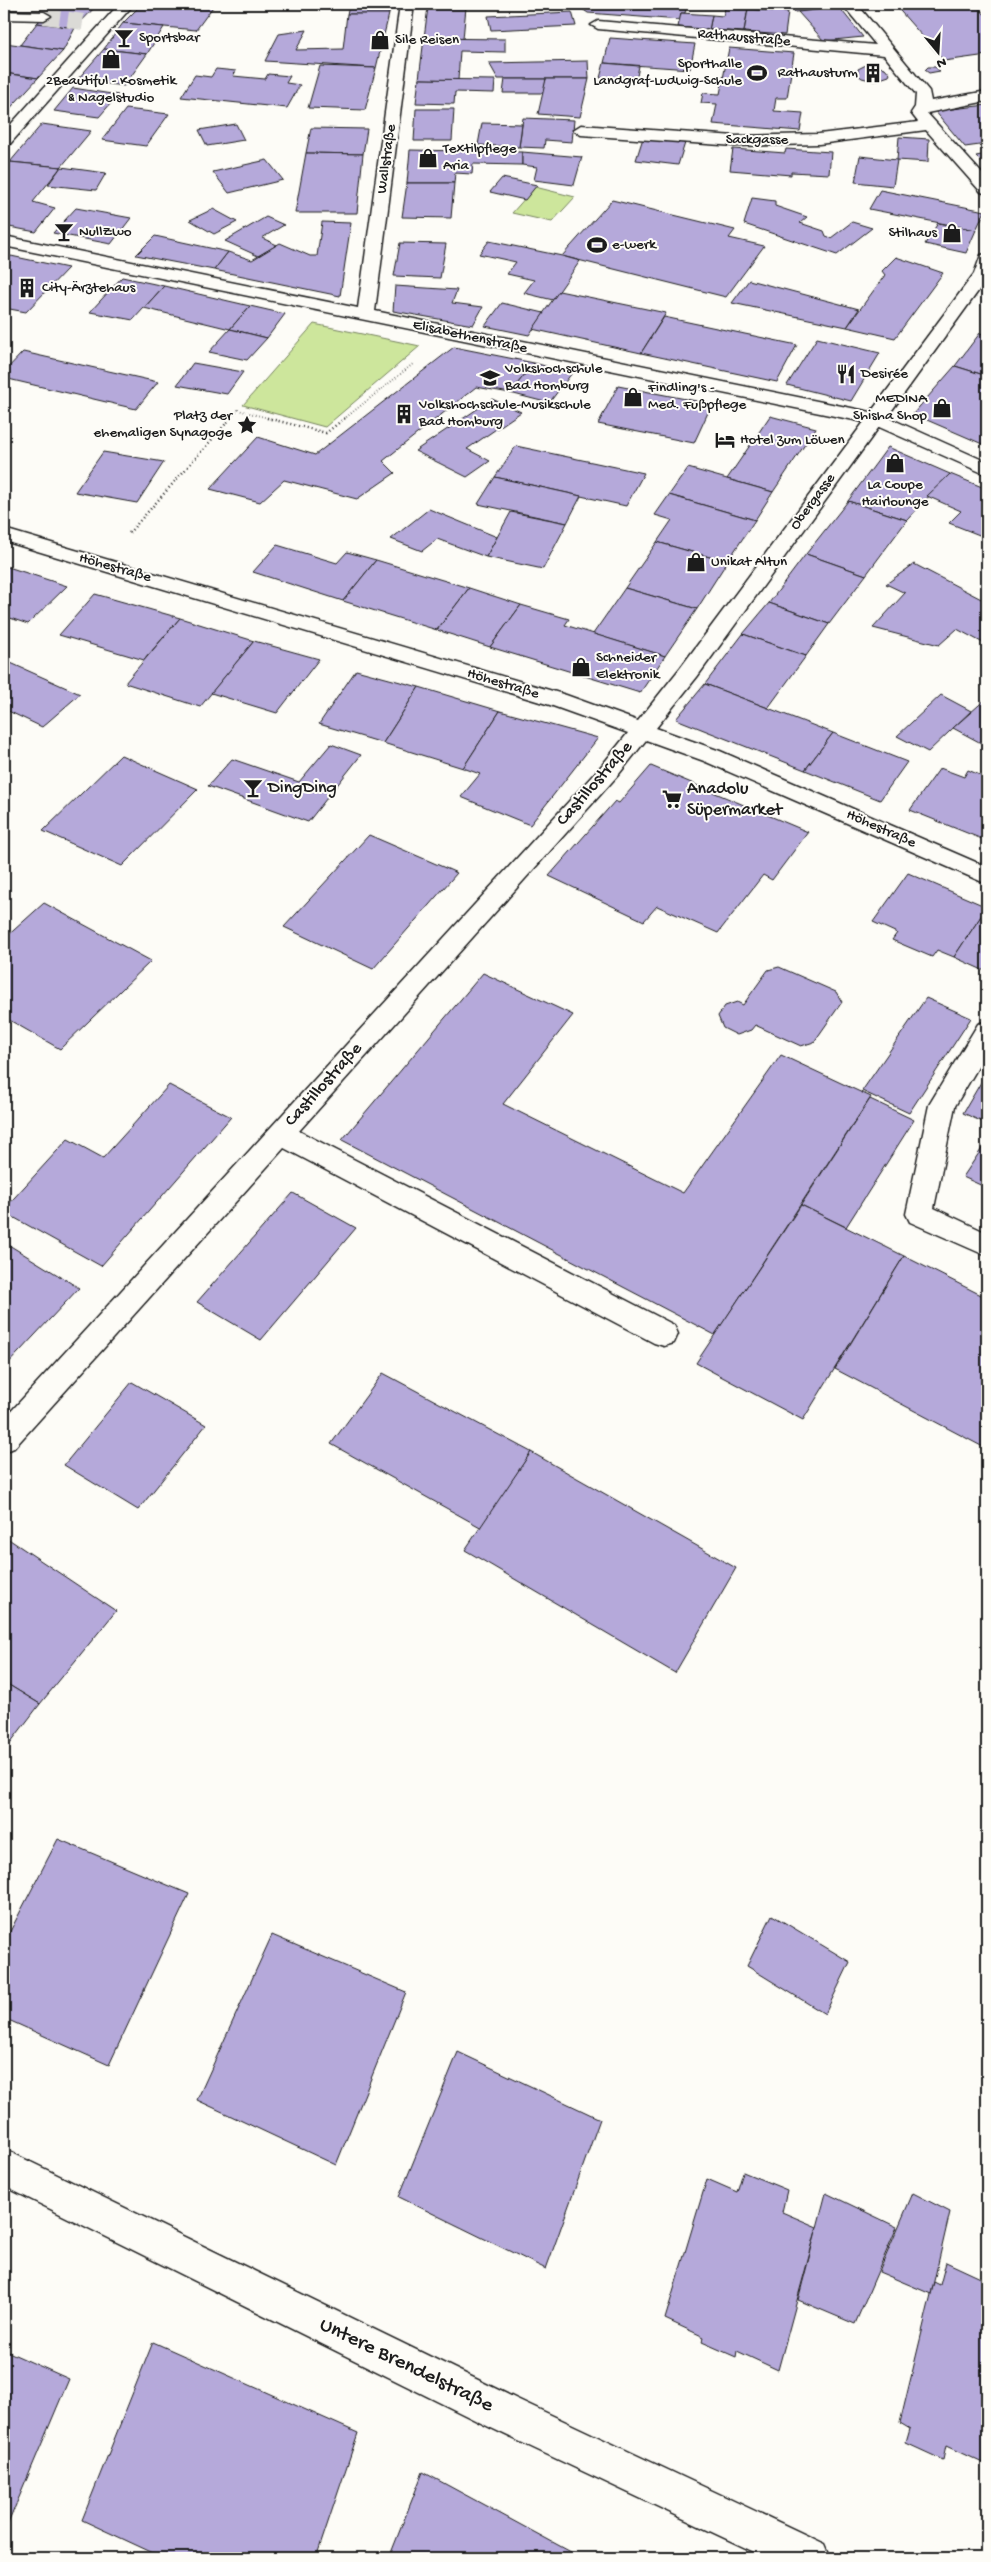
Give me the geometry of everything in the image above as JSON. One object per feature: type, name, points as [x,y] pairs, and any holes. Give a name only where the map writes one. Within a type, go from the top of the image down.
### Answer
[{"type":"street","points":[[4,141],[127,4]]},
{"type":"street","name":"Wallstraße","points":[[366,314],[407,4]]},
{"type":"street","points":[[849,4],[924,94],[923,107],[920,113],[987,189]]},
{"type":"street","points":[[4,15],[44,16]]},
{"type":"street","points":[[92,23],[110,25]]},
{"type":"street","name":"Rathausstraße","points":[[598,25],[890,51]]},
{"type":"street","points":[[923,107],[987,96]]},
{"type":"street","name":"Sackgasse","points":[[581,130],[735,141],[819,139],[932,125]]},
{"type":"street","name":"Elisabethenstraße","points":[[4,241],[366,314],[450,334],[874,418],[987,469]]},
{"type":"street","name":"Obergasse","points":[[642,729],[695,664],[874,418],[985,270]]},
{"type":"street","name":"Höhestraße","points":[[4,535],[558,700],[642,729],[712,756],[987,876]]},
{"type":"street","name":"Castillostraße","points":[[4,1439],[611,768],[642,729]]},
{"type":"street","points":[[987,1031],[942,1105],[919,1214],[987,1245]]},
{"type":"street","points":[[280,1134],[664,1334]]},
{"type":"street","name":"Untere Brendelstraße","points":[[4,2167],[503,2413],[811,2558]]},
{"type":"path","points":[[152,506],[238,410],[326,433],[450,334]]},
{"type":"green space","points":[[535,187],[575,197],[552,222],[512,213]]},
{"type":"green space","points":[[314,324],[420,346],[325,427],[243,405]]},
{"type":"building","points":[[58,4],[98,4],[75,28],[37,23]]},
{"type":"building","points":[[142,4],[215,4],[196,30],[123,23]]},
{"type":"building","points":[[350,4],[391,4],[389,14],[347,14]]},
{"type":"building","points":[[428,4],[466,4],[466,7],[428,7]]},
{"type":"building","points":[[575,4],[687,4],[685,13],[681,13],[680,20],[588,13]]},
{"type":"building","points":[[789,4],[841,4],[843,7],[795,12]]},
{"type":"building","points":[[894,4],[975,4],[987,17],[987,55],[944,61]]},
{"type":"building","points":[[726,5],[748,7],[744,32],[709,30],[712,15],[723,16]]},
{"type":"building","points":[[428,7],[466,7],[463,39],[424,38]]},
{"type":"building","points":[[839,7],[863,37],[824,41],[798,12]]},
{"type":"building","points":[[748,9],[788,12],[785,35],[744,32]]},
{"type":"building","points":[[572,12],[576,26],[491,30],[488,16]]},
{"type":"building","points":[[681,13],[712,15],[709,30],[678,27]]},
{"type":"building","points":[[347,14],[389,14],[376,68],[265,61],[279,34],[307,30],[296,50],[343,49]]},
{"type":"building","points":[[37,23],[75,28],[63,51],[20,45]]},
{"type":"building","points":[[123,23],[164,27],[147,54],[104,49]]},
{"type":"building","points":[[424,38],[505,39],[505,52],[460,51],[458,80],[419,79]]},
{"type":"building","points":[[610,38],[695,44],[690,69],[604,63]]},
{"type":"building","points":[[4,43],[63,51],[38,78],[4,73]]},
{"type":"building","name":"Sporthalle Landgraf-Ludwig-Schule","points":[[729,48],[794,53],[787,98],[776,98],[774,111],[803,113],[800,131],[713,124],[717,104],[701,103],[703,93],[720,94]]},
{"type":"building","points":[[104,49],[147,54],[124,86],[77,80]]},
{"type":"building","points":[[588,61],[589,79],[498,79],[489,63]]},
{"type":"building","points":[[604,63],[639,66],[636,81],[600,78]]},
{"type":"building","name":"Rathausturm","points":[[866,65],[885,68],[890,74],[874,81],[862,78],[858,75],[858,69]]},
{"type":"building","points":[[320,66],[376,68],[365,110],[308,108]]},
{"type":"building","points":[[928,67],[935,67],[940,71],[929,73],[925,70]]},
{"type":"building","points":[[216,69],[236,71],[233,76],[265,79],[268,74],[290,76],[286,83],[300,85],[287,108],[181,97],[195,75],[211,77]]},
{"type":"building","points":[[4,73],[38,78],[4,115]]},
{"type":"building","points":[[419,79],[495,80],[494,93],[455,92],[454,104],[416,103]]},
{"type":"building","points":[[505,79],[546,79],[544,93],[503,93]]},
{"type":"building","points":[[546,79],[589,79],[580,117],[538,114]]},
{"type":"building","points":[[73,88],[118,95],[99,117],[54,111]]},
{"type":"building","points":[[987,105],[987,144],[965,147],[935,111]]},
{"type":"building","points":[[126,109],[169,114],[146,146],[102,140]]},
{"type":"building","points":[[416,109],[454,109],[452,141],[414,141]]},
{"type":"building","points":[[523,118],[574,120],[572,142],[545,140],[544,148],[519,147]]},
{"type":"building","points":[[482,123],[522,124],[519,147],[478,145]]},
{"type":"building","points":[[42,124],[91,131],[61,167],[10,162]]},
{"type":"building","points":[[236,124],[244,140],[207,146],[199,130]]},
{"type":"building","points":[[311,128],[367,129],[363,154],[306,153]]},
{"type":"building","points":[[899,137],[929,139],[928,162],[897,160]]},
{"type":"building","points":[[643,138],[685,143],[678,165],[636,160]]},
{"type":"building","points":[[733,149],[785,153],[786,149],[831,152],[829,174],[791,172],[791,175],[730,170]]},
{"type":"building","points":[[410,150],[522,152],[522,165],[473,164],[472,174],[455,173],[454,183],[407,183]]},
{"type":"building","points":[[522,152],[582,157],[574,185],[534,180],[537,167],[522,165]]},
{"type":"building","points":[[306,153],[363,154],[357,213],[295,213]]},
{"type":"building","points":[[987,154],[987,168],[976,156]]},
{"type":"building","points":[[860,156],[897,160],[893,186],[855,182]]},
{"type":"building","points":[[267,160],[283,180],[229,193],[213,172]]},
{"type":"building","points":[[10,162],[61,167],[33,202],[55,208],[36,232],[4,226],[4,170]]},
{"type":"building","points":[[61,167],[106,173],[96,190],[48,185]]},
{"type":"building","points":[[502,178],[537,185],[525,200],[490,192]]},
{"type":"building","points":[[407,183],[454,183],[451,218],[402,217]]},
{"type":"building","points":[[880,190],[985,211],[976,230],[869,209]]},
{"type":"building","points":[[752,198],[775,201],[775,206],[807,217],[800,223],[824,231],[826,236],[831,238],[852,222],[872,228],[837,255],[744,224]]},
{"type":"building","points":[[612,200],[735,230],[729,238],[764,246],[726,297],[562,256]]},
{"type":"building","points":[[76,208],[131,218],[111,244],[53,233]]},
{"type":"building","points":[[213,209],[237,222],[214,234],[190,220]]},
{"type":"building","points":[[266,217],[284,225],[262,238],[277,245],[258,256],[225,241]]},
{"type":"building","points":[[322,222],[351,223],[340,296],[214,270],[228,252],[252,260],[280,243],[310,256],[317,256]]},
{"type":"building","points":[[938,223],[976,230],[966,253],[925,244]]},
{"type":"building","points":[[155,236],[228,252],[214,270],[136,255]]},
{"type":"building","points":[[489,241],[580,261],[553,300],[524,293],[534,280],[507,274],[516,262],[479,254]]},
{"type":"building","points":[[400,243],[446,244],[440,278],[394,276]]},
{"type":"building","name":"City-Ärztehaus","points":[[11,256],[68,268],[26,312],[4,308],[4,263]]},
{"type":"building","points":[[896,257],[943,273],[895,338],[847,327],[885,275],[882,271]]},
{"type":"building","points":[[122,277],[164,286],[133,320],[90,312]]},
{"type":"building","points":[[749,280],[859,309],[847,327],[732,303]]},
{"type":"building","points":[[164,286],[250,306],[230,329],[144,308]]},
{"type":"building","points":[[395,286],[457,290],[452,303],[483,307],[473,325],[393,311]]},
{"type":"building","points":[[559,291],[666,313],[641,353],[532,329]]},
{"type":"building","points":[[502,303],[544,313],[529,335],[485,326]]},
{"type":"building","points":[[250,306],[285,314],[267,338],[230,329]]},
{"type":"building","points":[[664,317],[797,345],[777,382],[641,353]]},
{"type":"building","points":[[230,329],[267,338],[247,360],[209,352]]},
{"type":"building","points":[[980,333],[987,335],[987,376],[955,366]]},
{"type":"building","points":[[817,338],[880,353],[851,401],[787,385]]},
{"type":"building","name":"Volkshochschule-Musikschule Bad Homburg","points":[[454,347],[534,363],[510,393],[476,387],[383,461],[395,473],[357,499],[284,480],[260,502],[210,489],[258,437],[315,455]]},
{"type":"building","points":[[23,352],[158,382],[136,409],[4,378],[4,372]]},
{"type":"building","points":[[193,363],[243,372],[227,394],[177,385]]},
{"type":"building","points":[[534,363],[572,373],[549,403],[510,393]]},
{"type":"building","points":[[955,366],[987,376],[987,446],[913,414]]},
{"type":"building","points":[[618,386],[712,404],[694,443],[598,424]]},
{"type":"building","points":[[492,399],[521,412],[467,449],[490,461],[467,477],[415,451]]},
{"type":"building","points":[[770,416],[816,428],[773,492],[727,479]]},
{"type":"building","points":[[516,446],[644,473],[626,506],[495,477]]},
{"type":"building","points":[[888,447],[950,474],[907,520],[848,501]]},
{"type":"building","points":[[103,452],[164,462],[137,503],[75,492]]},
{"type":"building","points":[[688,468],[773,492],[755,520],[669,495]]},
{"type":"building","points":[[950,474],[987,489],[987,538],[949,523],[961,511],[927,496]]},
{"type":"building","points":[[495,477],[581,496],[567,523],[478,504]]},
{"type":"building","points":[[669,495],[755,520],[727,562],[657,542],[672,520],[655,515]]},
{"type":"building","points":[[848,501],[907,520],[866,575],[806,554]]},
{"type":"building","points":[[429,509],[497,537],[486,557],[437,539],[422,551],[391,539]]},
{"type":"building","points":[[511,512],[567,523],[543,569],[486,557]]},
{"type":"building","points":[[657,542],[727,562],[697,609],[625,588]]},
{"type":"building","points":[[277,545],[337,563],[347,552],[376,560],[343,601],[253,572]]},
{"type":"building","points":[[806,554],[866,575],[829,624],[769,603]]},
{"type":"building","points":[[376,560],[469,588],[437,630],[343,601]]},
{"type":"building","points":[[914,564],[987,602],[987,645],[957,629],[939,645],[873,628],[905,593],[886,584]]},
{"type":"building","points":[[5,566],[67,586],[28,624],[4,616]]},
{"type":"building","points":[[469,588],[521,605],[490,647],[437,630]]},
{"type":"building","points":[[625,588],[697,609],[665,656],[593,634]]},
{"type":"building","points":[[95,594],[180,618],[144,660],[59,635]]},
{"type":"building","points":[[769,603],[829,624],[806,656],[743,634]]},
{"type":"building","points":[[521,605],[569,619],[565,625],[665,656],[640,693],[490,647]]},
{"type":"building","points":[[180,618],[254,641],[200,707],[125,683]]},
{"type":"building","points":[[743,634],[806,656],[768,708],[705,684]]},
{"type":"building","points":[[254,641],[319,659],[277,713],[211,693]]},
{"type":"building","points":[[4,660],[80,694],[42,727],[4,709]]},
{"type":"building","points":[[356,670],[419,687],[383,743],[319,724]]},
{"type":"building","points":[[705,684],[833,733],[805,770],[676,719]]},
{"type":"building","points":[[419,687],[500,711],[463,768],[383,743]]},
{"type":"building","points":[[941,695],[971,711],[928,752],[897,736]]},
{"type":"building","points":[[987,698],[987,738],[981,743],[953,728]]},
{"type":"building","points":[[500,711],[598,738],[530,825],[461,797],[480,774],[463,768]]},
{"type":"building","points":[[833,733],[907,762],[880,800],[805,770]]},
{"type":"building","points":[[331,744],[361,755],[308,822],[208,786],[232,759],[299,782]]},
{"type":"building","points":[[121,755],[198,789],[122,866],[43,831]]},
{"type":"building","points":[[651,766],[808,832],[772,880],[763,875],[718,933],[657,906],[644,921],[549,876],[615,801],[619,803]]},
{"type":"building","points":[[940,768],[964,777],[968,770],[987,778],[987,841],[910,810]]},
{"type":"building","points":[[369,835],[457,873],[373,969],[284,927]]},
{"type":"building","points":[[908,873],[987,907],[954,957],[937,950],[932,957],[892,940],[897,933],[873,922]]},
{"type":"building","points":[[44,903],[151,961],[60,1049],[4,1017],[4,939]]},
{"type":"building","points":[[987,907],[987,972],[954,957]]},
{"type":"building","points":[[779,967],[836,992],[842,1002],[814,1042],[801,1046],[755,1025],[751,1030],[737,1035],[723,1028],[718,1016],[725,1006],[737,1002],[743,1005],[768,970]]},
{"type":"building","points":[[483,973],[573,1015],[503,1104],[683,1193],[781,1055],[871,1097],[715,1335],[342,1140]]},
{"type":"building","points":[[926,998],[971,1018],[909,1113],[862,1091]]},
{"type":"building","points":[[987,1072],[987,1124],[963,1113]]},
{"type":"building","points":[[169,1085],[231,1117],[101,1266],[4,1212],[4,1209],[68,1139],[103,1158]]},
{"type":"building","points":[[870,1099],[914,1120],[846,1227],[801,1205]]},
{"type":"building","points":[[987,1141],[987,1188],[963,1177]]},
{"type":"building","points":[[293,1193],[356,1228],[261,1340],[197,1302]]},
{"type":"building","points":[[801,1205],[904,1256],[803,1420],[696,1363]]},
{"type":"building","points":[[4,1242],[79,1288],[4,1368]]},
{"type":"building","points":[[904,1256],[987,1298],[987,1449],[835,1369]]},
{"type":"building","points":[[383,1373],[531,1452],[482,1528],[331,1444]]},
{"type":"building","points":[[132,1382],[206,1425],[138,1510],[64,1465]]},
{"type":"building","points":[[531,1452],[736,1568],[675,1673],[465,1550]]},
{"type":"building","points":[[4,1536],[116,1611],[40,1704],[4,1682]]},
{"type":"building","points":[[4,1682],[40,1704],[4,1751]]},
{"type":"building","points":[[58,1839],[189,1894],[109,2065],[4,2018],[4,1943]]},
{"type":"building","points":[[772,1915],[850,1962],[825,2014],[747,1966]]},
{"type":"building","points":[[272,1935],[406,1992],[336,2165],[197,2100]]},
{"type":"building","points":[[458,2052],[600,2119],[546,2269],[399,2197]]},
{"type":"building","points":[[743,2172],[787,2190],[782,2212],[817,2227],[778,2370],[737,2351],[736,2357],[702,2342],[704,2337],[665,2319],[707,2179],[737,2192]]},
{"type":"building","points":[[826,2193],[897,2227],[855,2324],[798,2300]]},
{"type":"building","points":[[913,2193],[950,2212],[931,2294],[879,2272]]},
{"type":"building","points":[[946,2262],[987,2281],[987,2465],[946,2446],[943,2460],[906,2443],[910,2429],[900,2423],[934,2282],[940,2285]]},
{"type":"building","points":[[153,2342],[358,2433],[316,2558],[164,2558],[82,2520]]},
{"type":"building","points":[[4,2350],[69,2379],[4,2533]]},
{"type":"building","points":[[423,2472],[582,2558],[389,2558]]},
{"type":"tunnel","points":[[44,16],[83,22]]},
{"type":"place","name":"Sportsbar","points":[[124,38]]},
{"type":"place","name":"Sile Reisen","points":[[380,40]]},
{"type":"place","name":"2Beautiful - Kosmetik & Nagelstudio","points":[[111,59]]},
{"type":"place","name":"Sporthalle Landgraf-Ludwig-Schule","points":[[757,73]]},
{"type":"place","name":"Rathausturm","points":[[873,73]]},
{"type":"place","name":"Textilpflege Aria","points":[[428,158]]},
{"type":"place","name":"NullZwo","points":[[64,232]]},
{"type":"place","name":"Stilhaus","points":[[952,233]]},
{"type":"place","name":"e-werk","points":[[597,245]]},
{"type":"place","name":"City-Ärztehaus","points":[[27,288]]},
{"type":"place","name":"Desirée","points":[[846,374]]},
{"type":"place","name":"Volkshochschule Bad Homburg","points":[[490,378]]},
{"type":"place","name":"Findling's - Med. Fußpflege","points":[[633,397]]},
{"type":"place","name":"MEDINA Shisha Shop","points":[[942,408]]},
{"type":"place","name":"Volkshochschule-Musikschule Bad Homburg","points":[[404,414]]},
{"type":"place","name":"Platz der ehemaligen Synagoge","points":[[247,425]]},
{"type":"place","name":"Hotel zum Löwen","points":[[725,440]]},
{"type":"place","name":"La Coupe Hairlounge","points":[[895,463]]},
{"type":"place","name":"Unikat Altun","points":[[696,562]]},
{"type":"place","name":"Schneider Elektronik","points":[[581,667]]},
{"type":"place","name":"DingDing","points":[[253,788]]},
{"type":"place","name":"Anadolu Süpermarket","points":[[672,799]]}]
